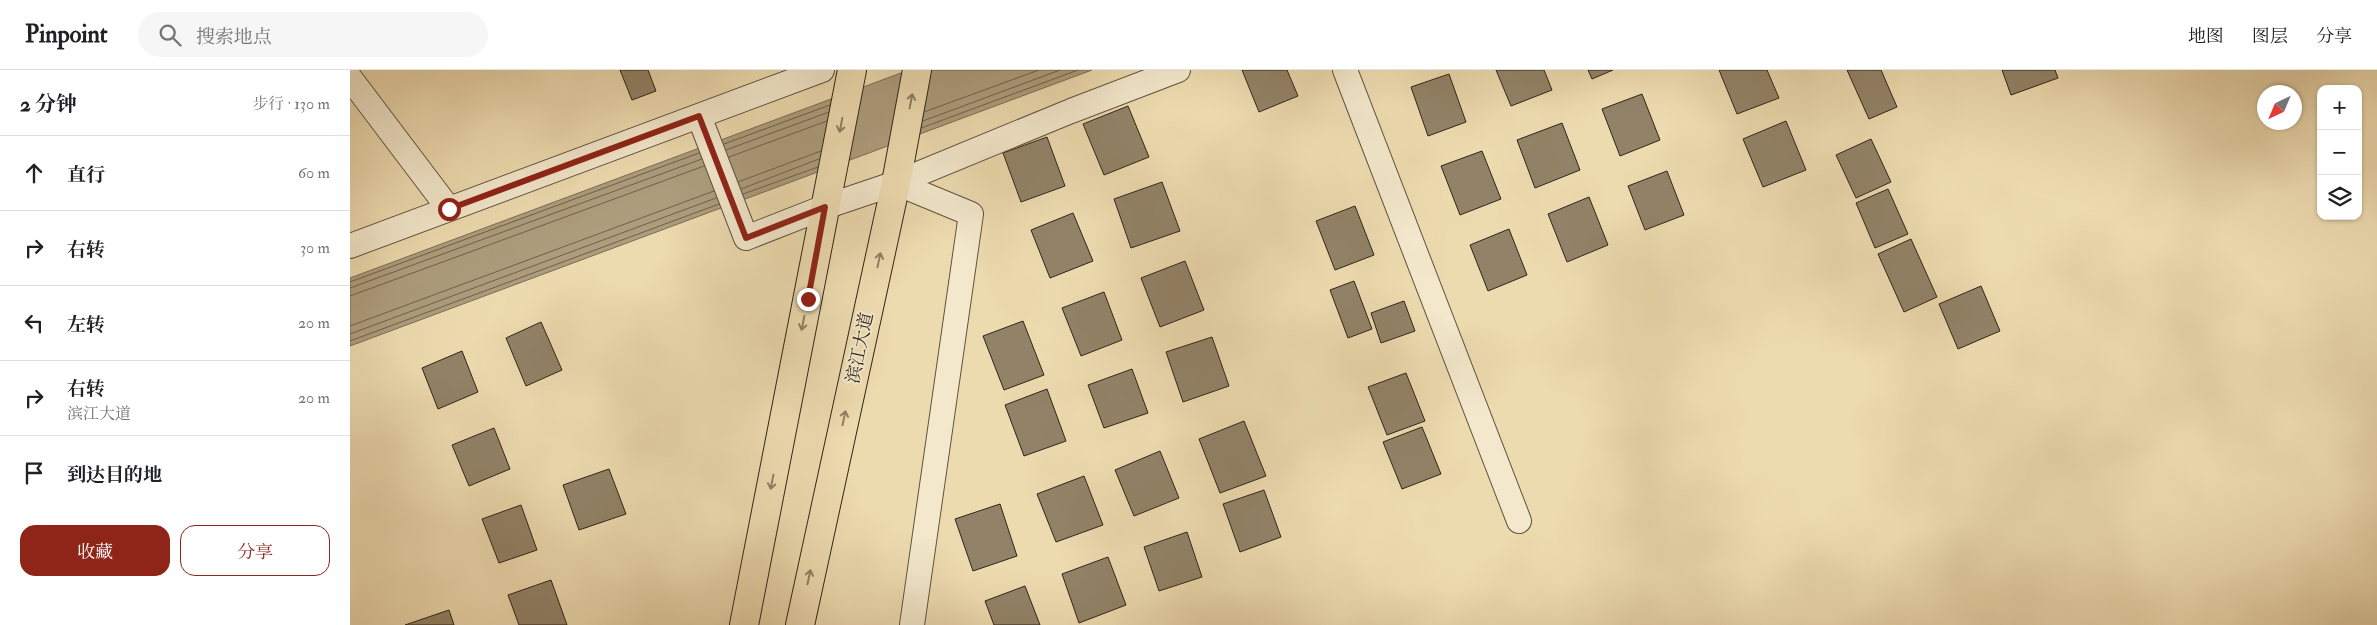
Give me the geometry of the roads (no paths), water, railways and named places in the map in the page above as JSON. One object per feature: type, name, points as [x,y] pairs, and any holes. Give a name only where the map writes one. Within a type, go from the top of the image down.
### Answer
[{"type":"main road","name":"滨江大道","points":[[800,625],[896,184],[917,70]]},
{"type":"main road","points":[[744,625],[851,74]]},
{"type":"street","points":[[350,246],[822,70]]},
{"type":"street","points":[[699,116],[746,238],[827,198],[896,184],[1071,111],[1178,70]]},
{"type":"street","points":[[1345,70],[1519,521]]},
{"type":"street","points":[[350,78],[449,209]]},
{"type":"street","points":[[896,184],[970,214],[912,625]]},
{"type":"water","points":[[909,70],[1092,70],[350,346],[350,278]]}]
